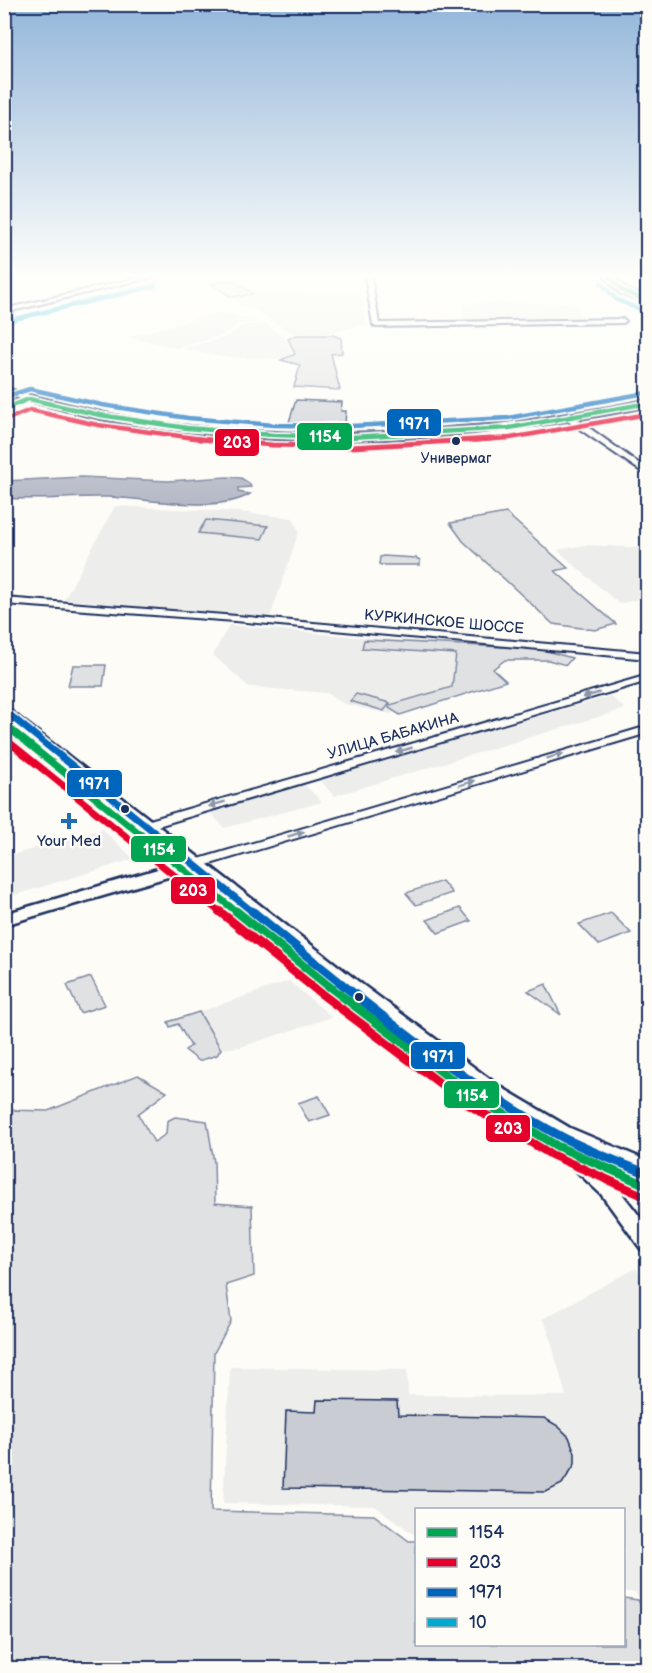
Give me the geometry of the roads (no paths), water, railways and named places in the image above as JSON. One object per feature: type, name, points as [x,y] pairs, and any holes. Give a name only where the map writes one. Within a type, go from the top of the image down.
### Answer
[{"type":"main road","points":[[4,392],[26,400]]},
{"type":"main road","points":[[4,397],[160,429],[279,439],[399,440],[513,431],[648,409]]},
{"type":"main road","points":[[574,421],[648,403]]},
{"type":"main road","points":[[4,710],[147,825],[188,866],[326,984],[472,1095],[557,1146],[589,1170],[608,1188],[648,1243]]},
{"type":"main road","points":[[4,724],[188,866],[493,1091],[563,1133],[647,1173]]},
{"type":"main road","points":[[4,920],[188,866]]},
{"type":"main road","points":[[557,1146],[647,1173]]},
{"type":"street","points":[[4,409],[26,400]]},
{"type":"street","points":[[574,421],[648,474]]},
{"type":"street","name":"КУРКИНСКОЕ ШОССЕ","points":[[4,601],[648,656]]},
{"type":"street","name":"УЛИЦА БАБАКИНА","points":[[147,825],[648,678]]},
{"type":"street","points":[[188,866],[648,729]]},
{"type":"place","name":"Универмаг","points":[[456,441]]},
{"type":"place","name":"Your Med","points":[[69,821]]}]
